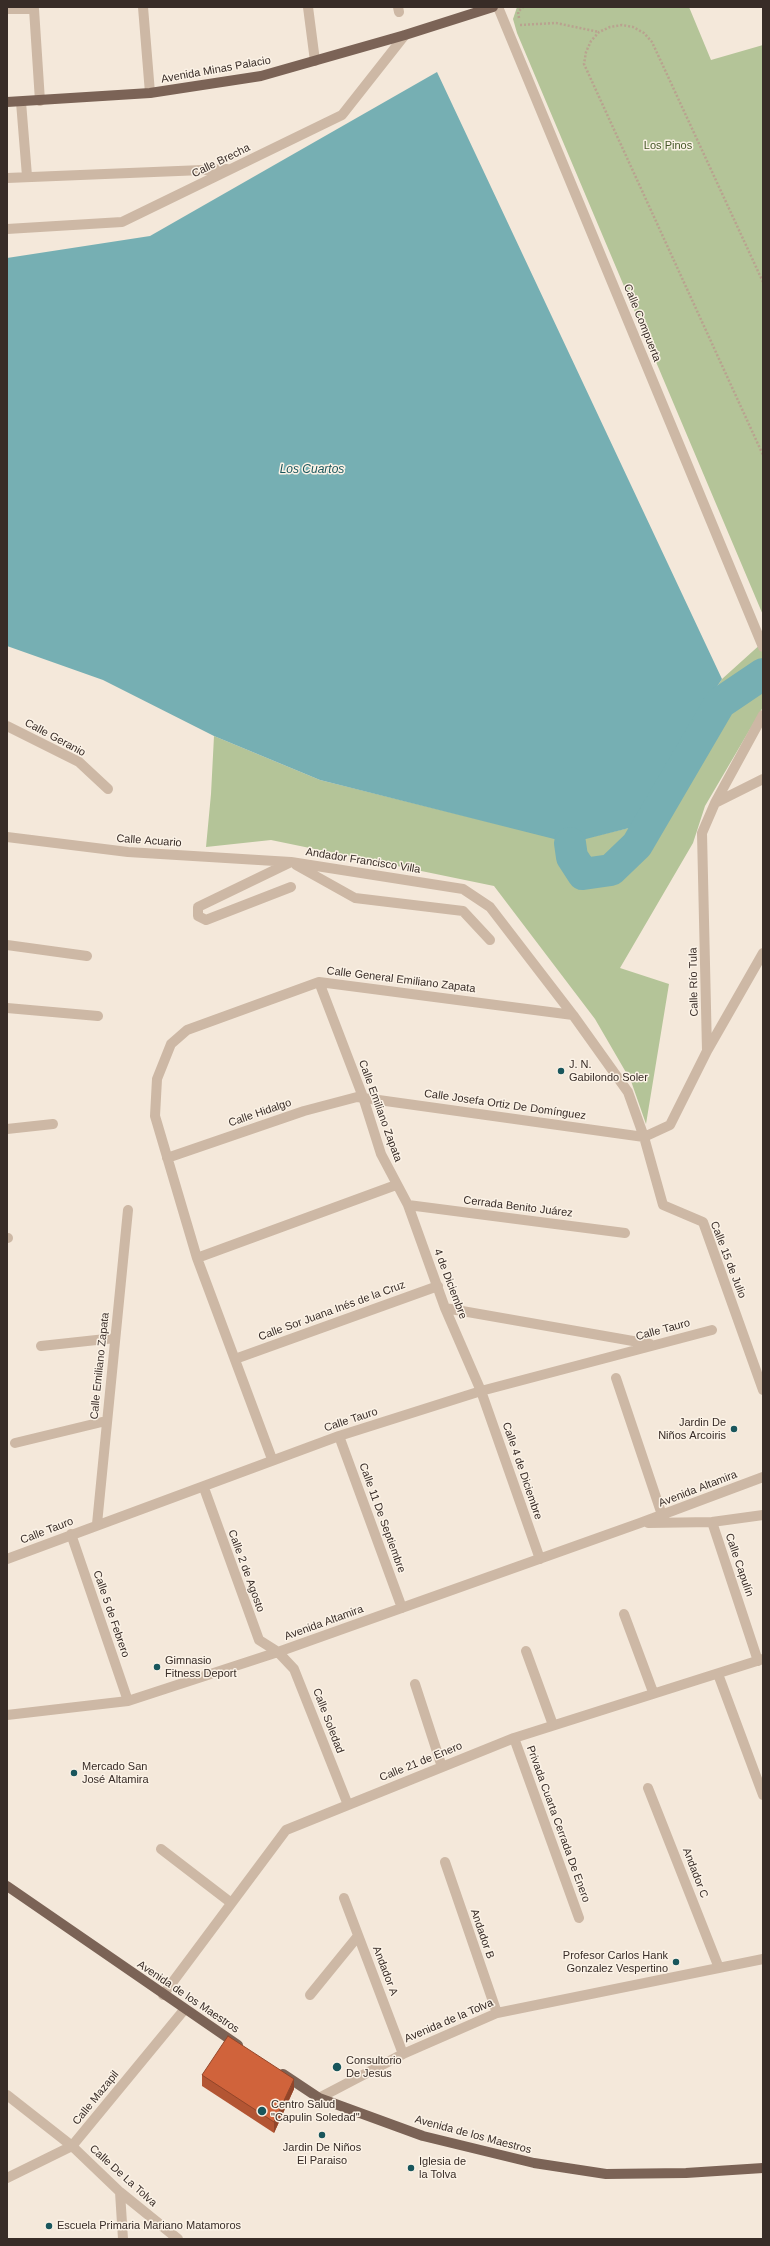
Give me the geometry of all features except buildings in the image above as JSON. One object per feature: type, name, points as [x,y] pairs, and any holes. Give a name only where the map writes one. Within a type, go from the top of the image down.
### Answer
[{"type":"main road","name":"Avenida Minas Palacio","points":[[7,102],[150,93],[261,76],[405,35],[493,7]]},
{"type":"main road","name":"Avenida de los Maestros","points":[[7,1886],[184,2010],[248,2052]]},
{"type":"main road","name":"Avenida de los Maestros","points":[[274,2068],[319,2098],[423,2136],[534,2163],[606,2174],[686,2174],[763,2168]]},
{"type":"street","points":[[143,7],[150,93]]},
{"type":"street","points":[[308,7],[315,61]]},
{"type":"street","name":"Calle Compuerta","points":[[498,7],[762,645]]},
{"type":"street","points":[[7,9],[34,9],[40,101]]},
{"type":"street","name":"Calle Brecha","points":[[7,229],[122,222],[342,115],[405,35]]},
{"type":"street","points":[[21,102],[27,176]]},
{"type":"street","points":[[7,178],[231,169]]},
{"type":"street","points":[[715,803],[763,715]]},
{"type":"street","name":"Calle Geranio","points":[[7,726],[79,762],[108,789]]},
{"type":"street","points":[[715,803],[763,779]]},
{"type":"street","name":"Calle Río Tula","points":[[644,1136],[670,1125],[707,1051],[702,833],[715,803]]},
{"type":"street","name":"Calle Acuario","points":[[7,837],[128,852],[290,862]]},
{"type":"street","points":[[290,862],[198,907],[198,916],[206,920],[291,887]]},
{"type":"street","name":"Andador Francisco Villa","points":[[290,862],[355,898],[463,910],[490,940]]},
{"type":"street","name":"Andador Francisco Villa","points":[[290,862],[462,889],[490,907],[573,1014],[628,1092],[644,1136]]},
{"type":"street","points":[[7,945],[87,956]]},
{"type":"street","points":[[707,1051],[763,953]]},
{"type":"street","name":"Calle General Emiliano Zapata","points":[[167,1158],[155,1116],[157,1079],[171,1044],[187,1030],[319,982],[573,1014]]},
{"type":"street","name":"Calle Emiliano Zapata","points":[[319,982],[363,1097],[381,1154],[396,1185]]},
{"type":"street","points":[[7,1008],[98,1016]]},
{"type":"street","name":"Calle Josefa Ortiz De Domínguez","points":[[363,1097],[644,1136]]},
{"type":"street","name":"Calle Hidalgo","points":[[167,1158],[304,1111],[363,1097]]},
{"type":"street","points":[[7,1129],[53,1124]]},
{"type":"street","name":"Calle 15 de Julio","points":[[644,1136],[663,1204],[703,1222],[763,1390]]},
{"type":"street","points":[[167,1158],[197,1258],[272,1459]]},
{"type":"street","points":[[197,1258],[396,1185]]},
{"type":"street","name":"4 de Diciembre","points":[[396,1185],[408,1205],[445,1308],[481,1391]]},
{"type":"street","name":"Cerrada Benito Juárez","points":[[408,1205],[625,1233]]},
{"type":"street","name":"Calle Emiliano Zapata","points":[[97,1524],[114,1338],[128,1210]]},
{"type":"street","name":"Calle Sor Juana Inés de la Cruz","points":[[234,1359],[438,1286]]},
{"type":"street","points":[[445,1308],[652,1345]]},
{"type":"street","name":"Calle Tauro","points":[[7,1559],[97,1524],[204,1488],[272,1459],[339,1436],[481,1391],[712,1330]]},
{"type":"street","points":[[41,1346],[114,1338]]},
{"type":"street","points":[[616,1378],[662,1515]]},
{"type":"street","name":"Calle 4 de Diciembre","points":[[481,1391],[540,1559]]},
{"type":"street","points":[[15,1442],[106,1421]]},
{"type":"street","name":"Calle 11 De Septiembre","points":[[339,1436],[402,1608]]},
{"type":"street","name":"Avenida Altamira","points":[[7,1715],[128,1701],[278,1652],[640,1523],[763,1477]]},
{"type":"street","name":"Calle 2 de Agosto","points":[[204,1488],[259,1640],[278,1652]]},
{"type":"street","name":"Avenida Altamira","points":[[640,1523],[712,1522],[763,1515]]},
{"type":"street","name":"Calle Capulín","points":[[712,1522],[761,1660]]},
{"type":"street","name":"Calle 5 de Febrero","points":[[71,1534],[128,1701]]},
{"type":"street","points":[[624,1614],[653,1692]]},
{"type":"street","points":[[526,1651],[554,1725]]},
{"type":"street","name":"Calle Soledad","points":[[278,1652],[294,1669],[348,1804]]},
{"type":"street","name":"Calle 21 de Enero","points":[[163,1995],[230,1902],[286,1830],[514,1738],[653,1692],[718,1674],[761,1660]]},
{"type":"street","points":[[718,1674],[763,1795]]},
{"type":"street","points":[[415,1684],[442,1767]]},
{"type":"street","name":"Privada Cuarta Cerrada De Enero","points":[[514,1738],[579,1918]]},
{"type":"street","name":"Andador C","points":[[648,1788],[719,1968]]},
{"type":"street","points":[[161,1849],[230,1902]]},
{"type":"street","name":"Andador B","points":[[445,1862],[497,2013]]},
{"type":"street","name":"Andador A","points":[[344,1898],[403,2054]]},
{"type":"street","points":[[310,1994],[358,1936]]},
{"type":"street","name":"Avenida de la Tolva","points":[[319,2098],[403,2054],[497,2013],[763,1959]]},
{"type":"street","name":"Calle Mazapil","points":[[7,2178],[72,2146],[184,2010]]},
{"type":"street","name":"Calle De La Tolva","points":[[7,2095],[72,2146],[120,2192],[178,2239]]},
{"type":"street","points":[[120,2192],[123,2239]]},
{"type":"path","points":[[523,7],[518,12],[519,25],[556,23],[599,32]]},
{"type":"path","points":[[763,282],[652,42],[644,33],[633,27],[622,25],[610,27],[599,32],[588,46],[584,64],[763,455]]},
{"type":"green space","name":"Los Pinos","points":[[517,7],[689,7],[711,60],[763,45],[763,615],[517,33],[513,19]]},
{"type":"green space","points":[[763,642],[763,707],[705,806],[693,843],[620,968],[669,984],[646,1124],[631,1081],[595,1019],[494,886],[271,840],[206,847],[214,736],[320,780],[570,842],[641,825],[667,779],[700,712],[722,679]]},
{"type":"water","name":"Los Cuartos","points":[[437,72],[722,679],[700,712],[667,779],[641,825],[570,843],[320,780],[214,736],[103,680],[7,646],[7,258],[150,236]]},
{"type":"waterway","points":[[570,843],[572,857],[583,874],[611,870],[637,845],[720,703],[763,674]]},
{"type":"place","name":"J. N. Gabilondo Soler","points":[[561,1071]]},
{"type":"place","name":"Jardin De Niños Arcoiris","points":[[734,1429]]},
{"type":"place","name":"Gimnasio Fitness Deport","points":[[157,1667]]},
{"type":"place","name":"Mercado San José Altamira","points":[[74,1773]]},
{"type":"place","name":"Profesor Carlos Hank Gonzalez Vespertino","points":[[676,1962]]},
{"type":"place","name":"Consultorio De Jesus","points":[[337,2067]]},
{"type":"place","name":"Centro Salud \"Capulin Soledad\"","points":[[262,2111]]},
{"type":"place","name":"Jardin De Niños El Paraiso","points":[[322,2135]]},
{"type":"place","name":"Iglesia de la Tolva","points":[[411,2168]]},
{"type":"place","name":"Escuela Primaria Mariano Matamoros","points":[[49,2226]]}]
